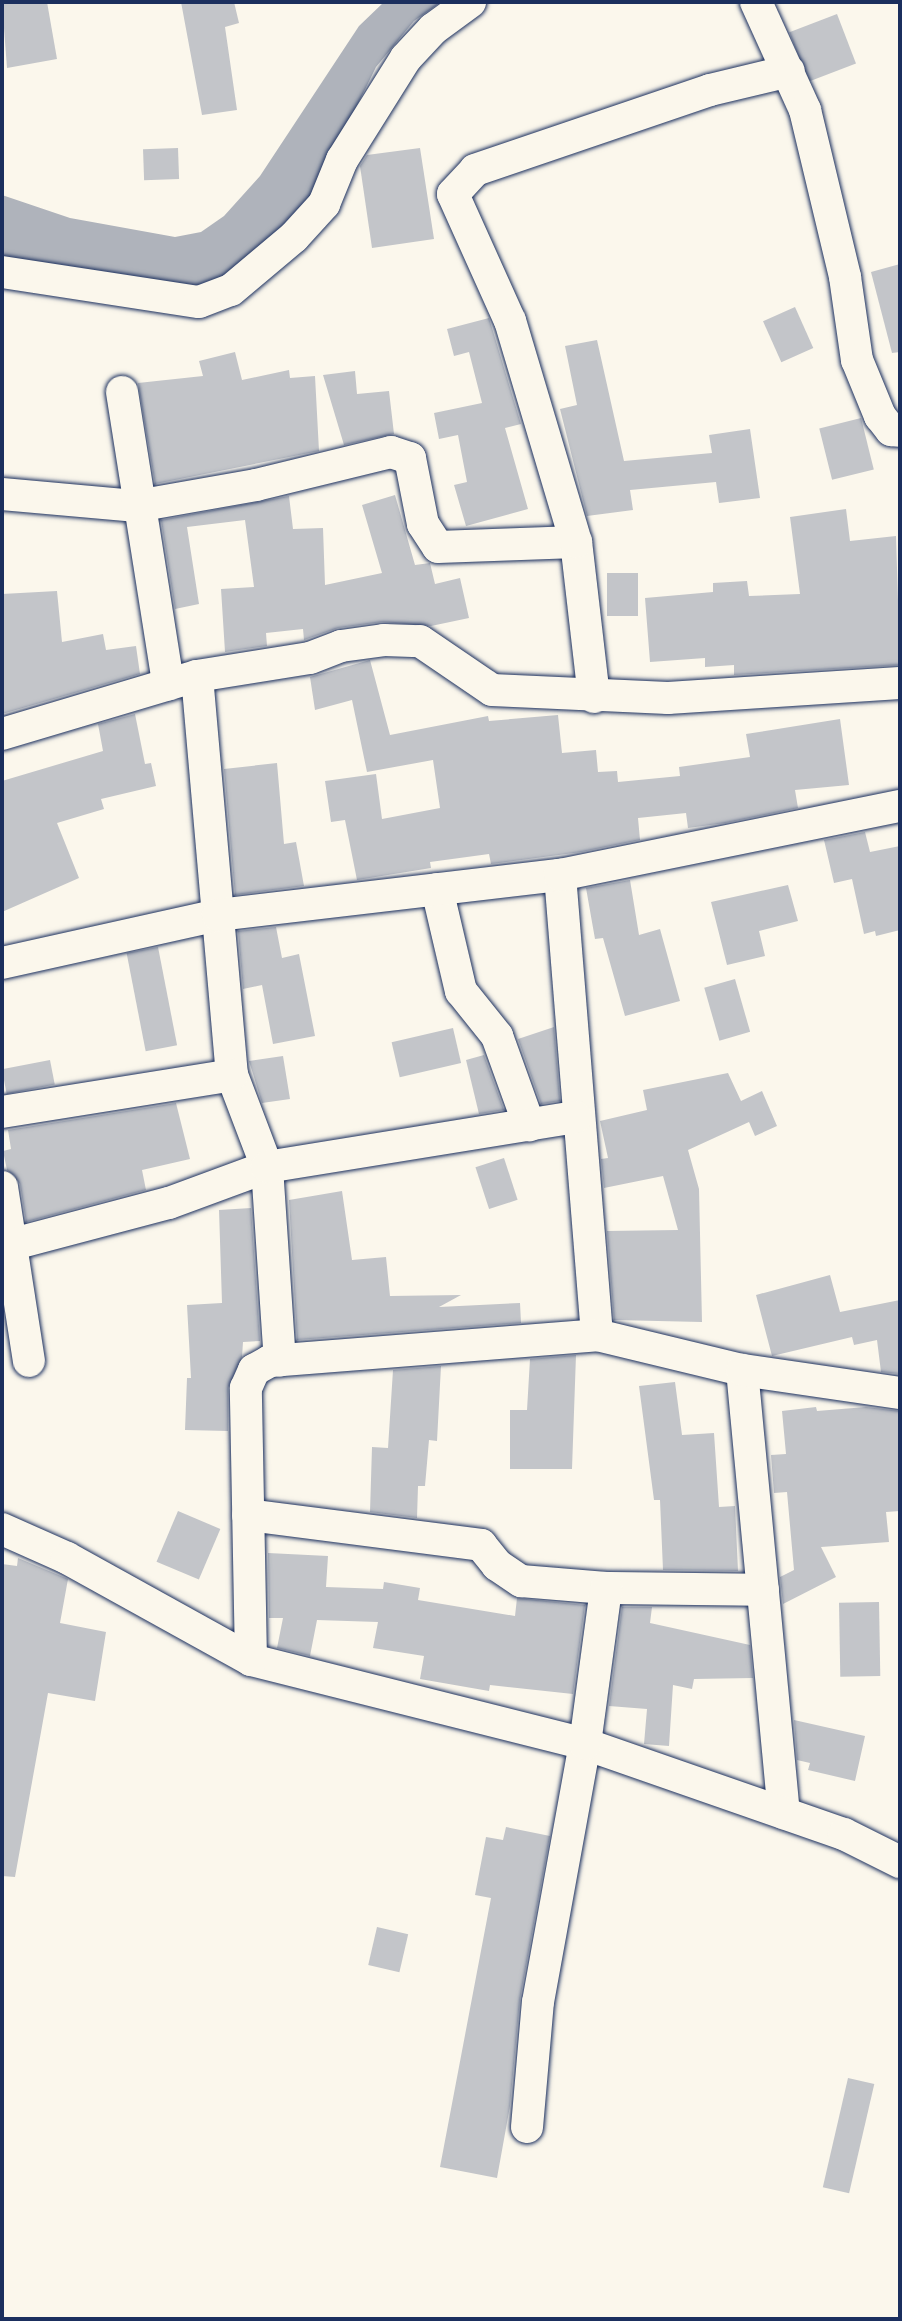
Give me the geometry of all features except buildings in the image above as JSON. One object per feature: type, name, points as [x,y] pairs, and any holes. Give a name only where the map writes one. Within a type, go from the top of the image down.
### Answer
[{"type":"street","points":[[2,272],[199,302],[223,294],[294,237],[324,204],[342,160],[406,58],[433,29],[470,2]]},
{"type":"street","points":[[756,2],[789,71],[827,189],[857,360],[880,416],[891,429],[900,431]]},
{"type":"street","points":[[594,697],[576,542],[510,321],[453,194],[475,170],[710,90],[789,71]]},
{"type":"street","points":[[122,392],[137,506],[182,680],[218,915],[232,1075],[267,1167],[280,1361]]},
{"type":"street","points":[[2,494],[137,506],[256,485],[391,452],[410,458],[423,524],[438,547],[576,542]]},
{"type":"street","points":[[2,734],[182,680],[310,658],[341,646],[420,641],[492,690],[594,697],[668,698],[900,683]]},
{"type":"street","points":[[2,963],[218,915],[560,875],[900,806]]},
{"type":"street","points":[[560,875],[576,1117],[597,1335]]},
{"type":"street","points":[[437,889],[461,991],[497,1037],[529,1125]]},
{"type":"street","points":[[2,1112],[232,1075]]},
{"type":"street","points":[[6,1246],[169,1203],[267,1167],[576,1117]]},
{"type":"street","points":[[2,1187],[6,1246],[29,1361]]},
{"type":"street","points":[[251,1660],[246,1388],[254,1370],[280,1361],[597,1335],[742,1370],[900,1393]]},
{"type":"street","points":[[742,1370],[784,1813]]},
{"type":"street","points":[[248,1515],[481,1545],[497,1565],[521,1581],[606,1588],[763,1590]]},
{"type":"street","points":[[2,1530],[67,1558],[251,1660],[585,1744],[784,1813],[900,1862]]},
{"type":"street","points":[[527,2127],[538,2002],[585,1744],[606,1588]]},
{"type":"shaded area","points":[[384,2],[441,2],[414,21],[376,67],[310,201],[226,280],[204,289],[2,262],[2,195],[70,218],[175,237],[201,232],[224,216],[260,176],[359,26]]}]
